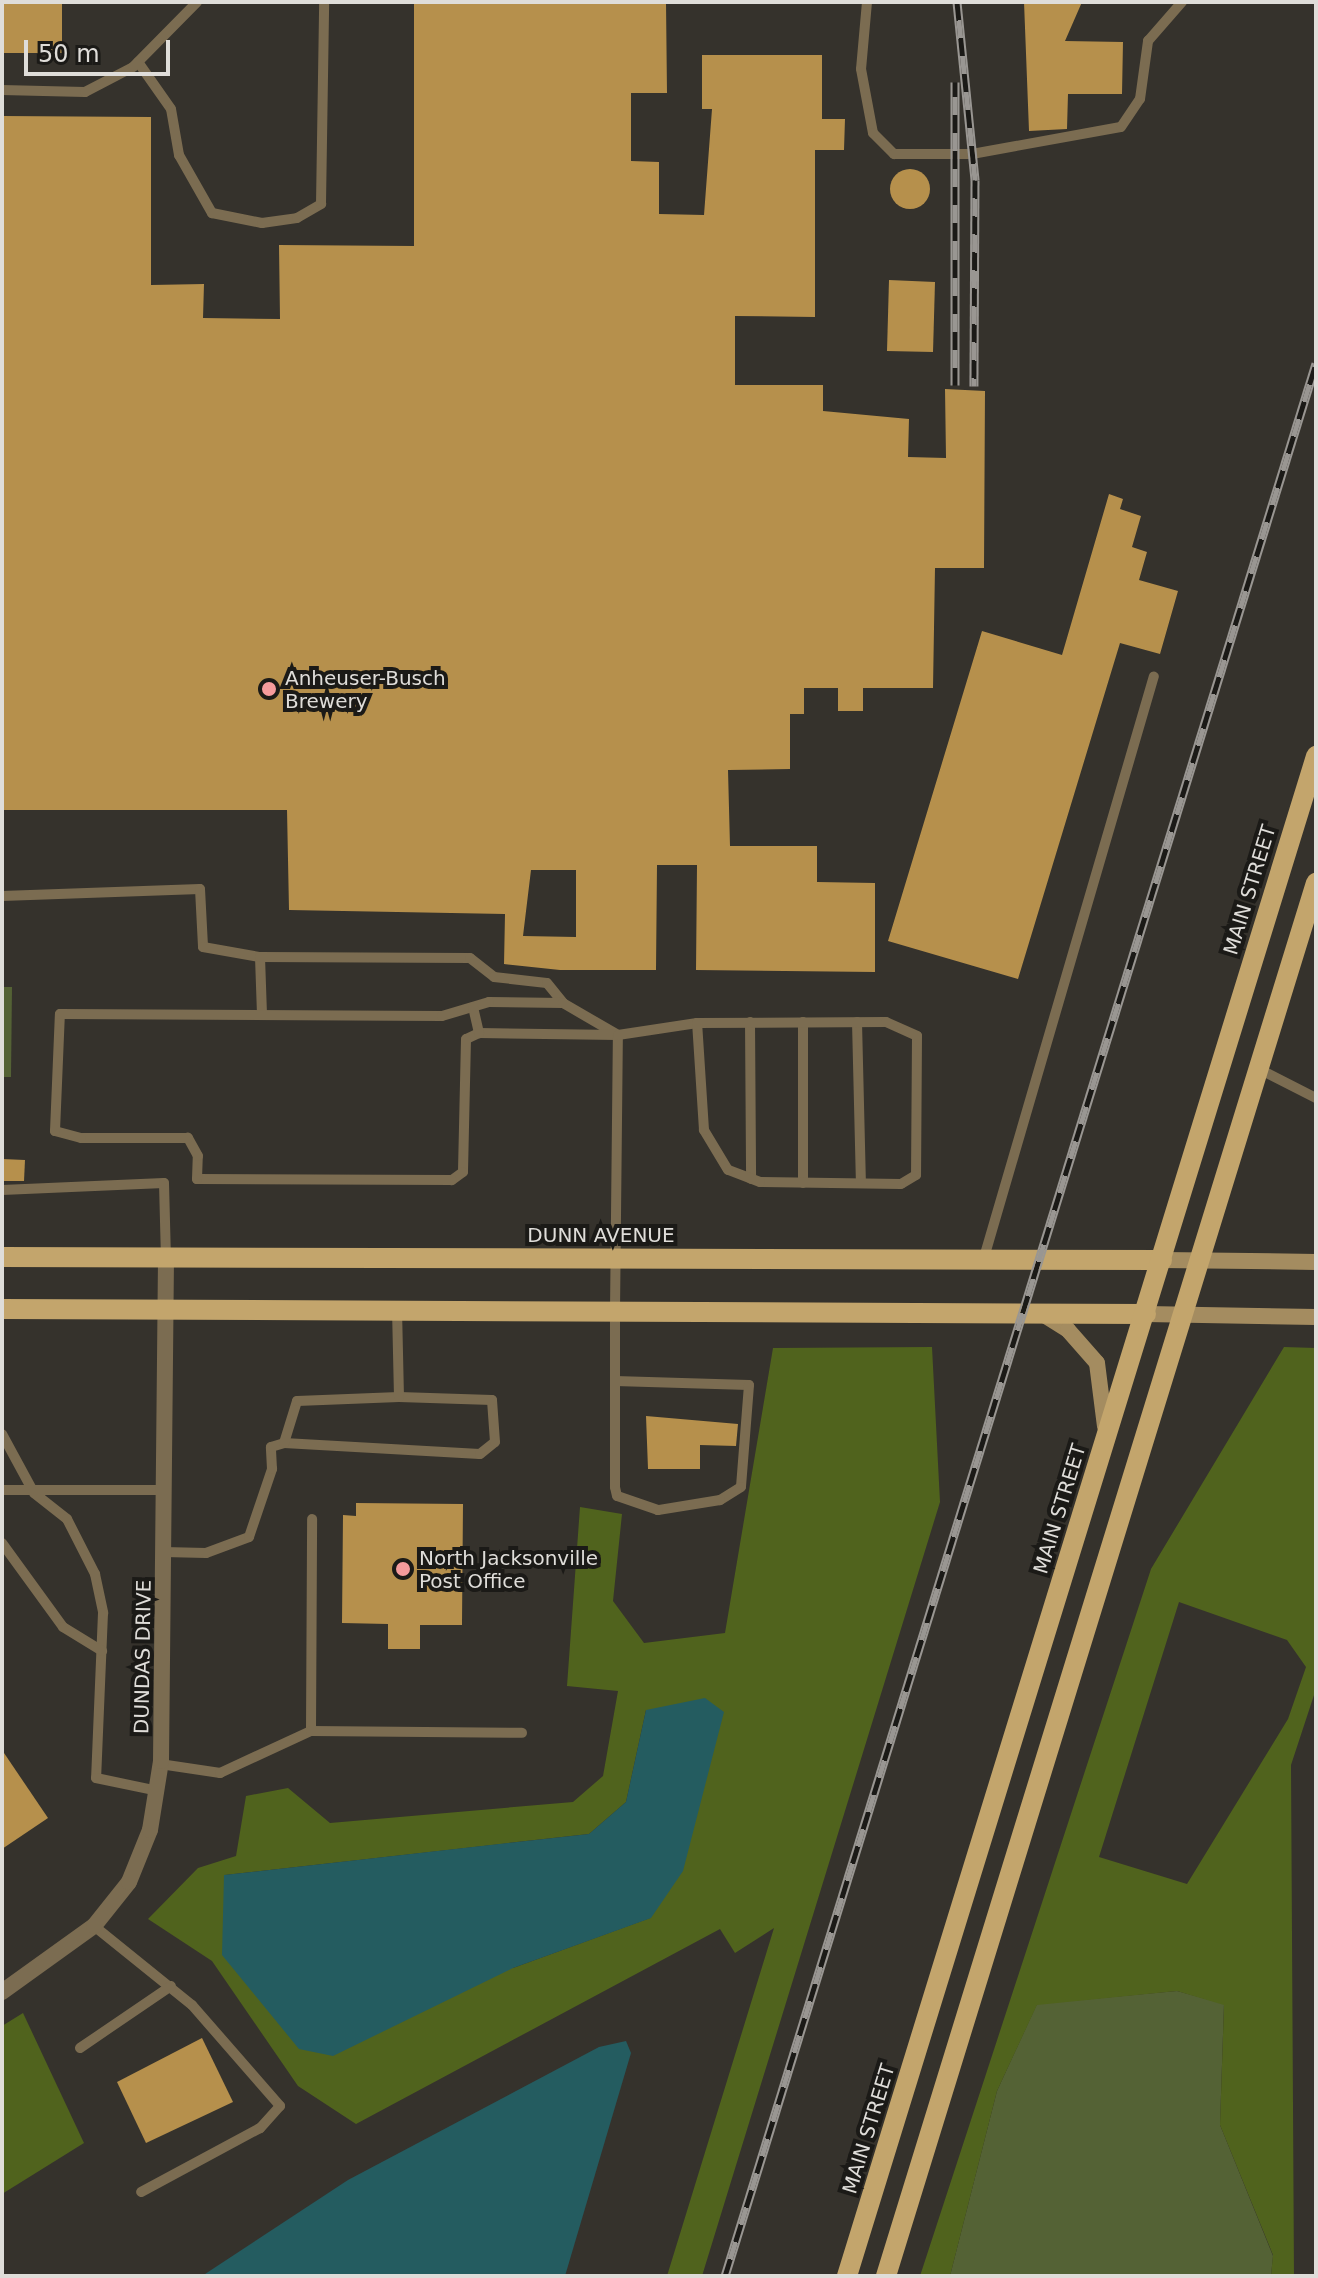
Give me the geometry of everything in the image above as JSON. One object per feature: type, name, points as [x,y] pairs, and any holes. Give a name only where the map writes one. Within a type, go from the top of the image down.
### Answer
[{"type":"main road","name":"MAIN STREET","points":[[847,2276],[1316,756]]},
{"type":"main road","points":[[886,2276],[1259,1069],[1312,912],[1316,883]]},
{"type":"main road","name":"DUNN AVENUE","points":[[2,1257],[1162,1260]]},
{"type":"main road","points":[[2,1309],[1146,1314]]},
{"type":"street","name":"DUNDAS DRIVE","points":[[2,1992],[94,1926],[129,1882],[158,1791],[166,1490],[166,1258]]},
{"type":"street","name":"DUNN AVENUE","points":[[1162,1260],[1316,1262]]},
{"type":"street","points":[[1039,1312],[1068,1330],[1097,1363],[1106,1444]]},
{"type":"street","points":[[1146,1314],[1316,1317]]},
{"type":"lane","points":[[2,90],[85,92],[138,62],[197,2]]},
{"type":"lane","points":[[138,62],[171,109],[179,155],[212,213],[262,223],[297,218],[321,204],[324,2]]},
{"type":"lane","points":[[867,2],[861,69],[873,133],[894,154],[972,154],[1121,127],[1140,99],[1148,41],[1182,2]]},
{"type":"lane","points":[[983,1261],[1154,676]]},
{"type":"lane","points":[[2,896],[200,889],[203,947],[260,957],[470,958],[494,977],[547,983],[563,1003],[618,1035]]},
{"type":"lane","points":[[260,957],[262,1015]]},
{"type":"lane","points":[[563,1003],[473,1007],[442,1016],[60,1014],[55,1131],[81,1138],[188,1138],[198,1156],[197,1179],[452,1180],[463,1172],[466,1039],[479,1033],[618,1035],[697,1023],[886,1022],[917,1036],[916,1175],[901,1184],[803,1183],[751,1179],[728,1170],[704,1130],[697,1023]]},
{"type":"lane","points":[[473,1007],[479,1033]]},
{"type":"lane","points":[[750,1022],[751,1179]]},
{"type":"lane","points":[[803,1022],[803,1183]]},
{"type":"lane","points":[[857,1022],[861,1183]]},
{"type":"lane","points":[[615,1381],[749,1385],[741,1487],[684,1509],[658,1510],[617,1496],[615,1381],[615,1311],[618,1035]]},
{"type":"lane","points":[[1259,1069],[1316,1098]]},
{"type":"lane","points":[[2,1190],[164,1183],[166,1258]]},
{"type":"lane","points":[[397,1310],[399,1397]]},
{"type":"lane","points":[[164,1552],[206,1553],[249,1537],[272,1469],[271,1447],[284,1443],[480,1454],[495,1442],[492,1400],[399,1397],[297,1401],[284,1443]]},
{"type":"lane","points":[[2,1434],[34,1493],[67,1519],[95,1574],[102,1651],[96,1778],[158,1791]]},
{"type":"lane","points":[[2,1490],[34,1493],[166,1490]]},
{"type":"lane","points":[[311,1731],[312,1519]]},
{"type":"lane","points":[[2,1543],[63,1627],[102,1651]]},
{"type":"lane","points":[[160,1764],[220,1773],[311,1731],[522,1733]]},
{"type":"lane","points":[[94,1926],[171,1986],[260,2075],[280,2106],[260,2128],[141,2192]]},
{"type":"lane","points":[[80,2048],[171,1986]]},
{"type":"green space","points":[[2,987],[12,987],[11,1077],[2,1077]]},
{"type":"green space","points":[[932,1347],[940,1502],[702,2276],[667,2276],[774,1928],[735,1953],[720,1929],[356,2124],[298,2086],[212,1961],[148,1919],[198,1868],[236,1856],[246,1796],[288,1788],[330,1823],[573,1802],[603,1776],[618,1691],[567,1686],[580,1507],[622,1514],[613,1601],[644,1643],[725,1633],[773,1348]],"holes":[[[646,1710],[650,1918],[513,1968],[225,1875],[589,1834],[626,1802]]]},
{"type":"green space","points":[[1284,1347],[1316,1348],[1316,1689],[1291,1765],[1294,2276],[1271,2276],[1273,2255],[1220,2125],[1224,2005],[1177,1991],[1037,2005],[997,2091],[950,2276],[920,2276],[1151,1569]],"holes":[[[1179,1602],[1287,1640],[1306,1667],[1288,1719],[1187,1884],[1099,1857]]]},
{"type":"green space","points":[[1177,1991],[1224,2004],[1220,2125],[1273,2256],[1271,2276],[950,2276],[997,2091],[1037,2004]]},
{"type":"green space","points":[[23,2013],[84,2143],[2,2194],[2,2026]]},
{"type":"water","points":[[705,1698],[724,1712],[683,1871],[651,1918],[513,1968],[333,2056],[299,2049],[222,1955],[224,1875],[589,1834],[626,1802],[646,1710]]},
{"type":"water","points":[[626,2041],[631,2053],[565,2276],[202,2276],[348,2180],[599,2047]]},
{"type":"building","points":[[2,2],[62,2],[62,53],[2,53]]},
{"type":"building","points":[[414,2],[666,2],[667,93],[631,93],[631,161],[659,162],[659,214],[704,215],[712,109],[702,109],[702,55],[822,55],[822,119],[845,119],[844,150],[815,150],[815,317],[735,316],[735,385],[823,385],[823,411],[909,419],[908,457],[946,458],[945,389],[985,391],[984,568],[935,568],[933,688],[863,688],[863,711],[838,711],[838,688],[804,688],[804,714],[790,714],[790,769],[728,770],[730,846],[817,846],[817,882],[875,883],[875,972],[696,970],[697,865],[657,865],[656,970],[560,970],[504,964],[505,914],[289,910],[287,810],[2,810],[2,116],[151,117],[151,285],[204,284],[203,318],[280,319],[279,245],[414,246]],"holes":[[[531,870],[576,870],[576,937],[523,936]]]},
{"type":"building","points":[[1024,2],[1082,2],[1065,41],[1123,42],[1122,94],[1068,94],[1067,129],[1029,131]]},
{"type":"building","points":[[910,169],[924,175],[930,189],[924,203],[910,209],[896,203],[890,189],[896,175]]},
{"type":"building","points":[[889,280],[935,282],[933,352],[887,351]]},
{"type":"building","points":[[1109,494],[1123,499],[1120,509],[1141,516],[1132,547],[1147,552],[1139,580],[1178,591],[1160,654],[1120,643],[1018,979],[888,941],[982,631],[1062,655]]},
{"type":"building","points":[[2,1159],[25,1160],[24,1181],[2,1181]]},
{"type":"building","points":[[646,1416],[738,1424],[736,1446],[700,1445],[700,1469],[648,1469]]},
{"type":"building","name":"North Jacksonville Post Office","points":[[356,1503],[463,1504],[462,1625],[420,1625],[420,1649],[388,1649],[388,1624],[342,1623],[343,1515],[356,1516]]},
{"type":"building","points":[[2,1750],[48,1818],[2,1849]]},
{"type":"building","points":[[202,2038],[233,2102],[146,2143],[117,2082]]},
{"type":"railway","points":[[957,2],[975,180],[974,386]]},
{"type":"railway","points":[[955,82],[955,385]]},
{"type":"railway","points":[[725,2276],[1316,363]]},
{"type":"place","name":"Anheuser-Busch Brewery","points":[[269,689]]},
{"type":"place","name":"North Jacksonville Post Office","points":[[403,1569]]}]
